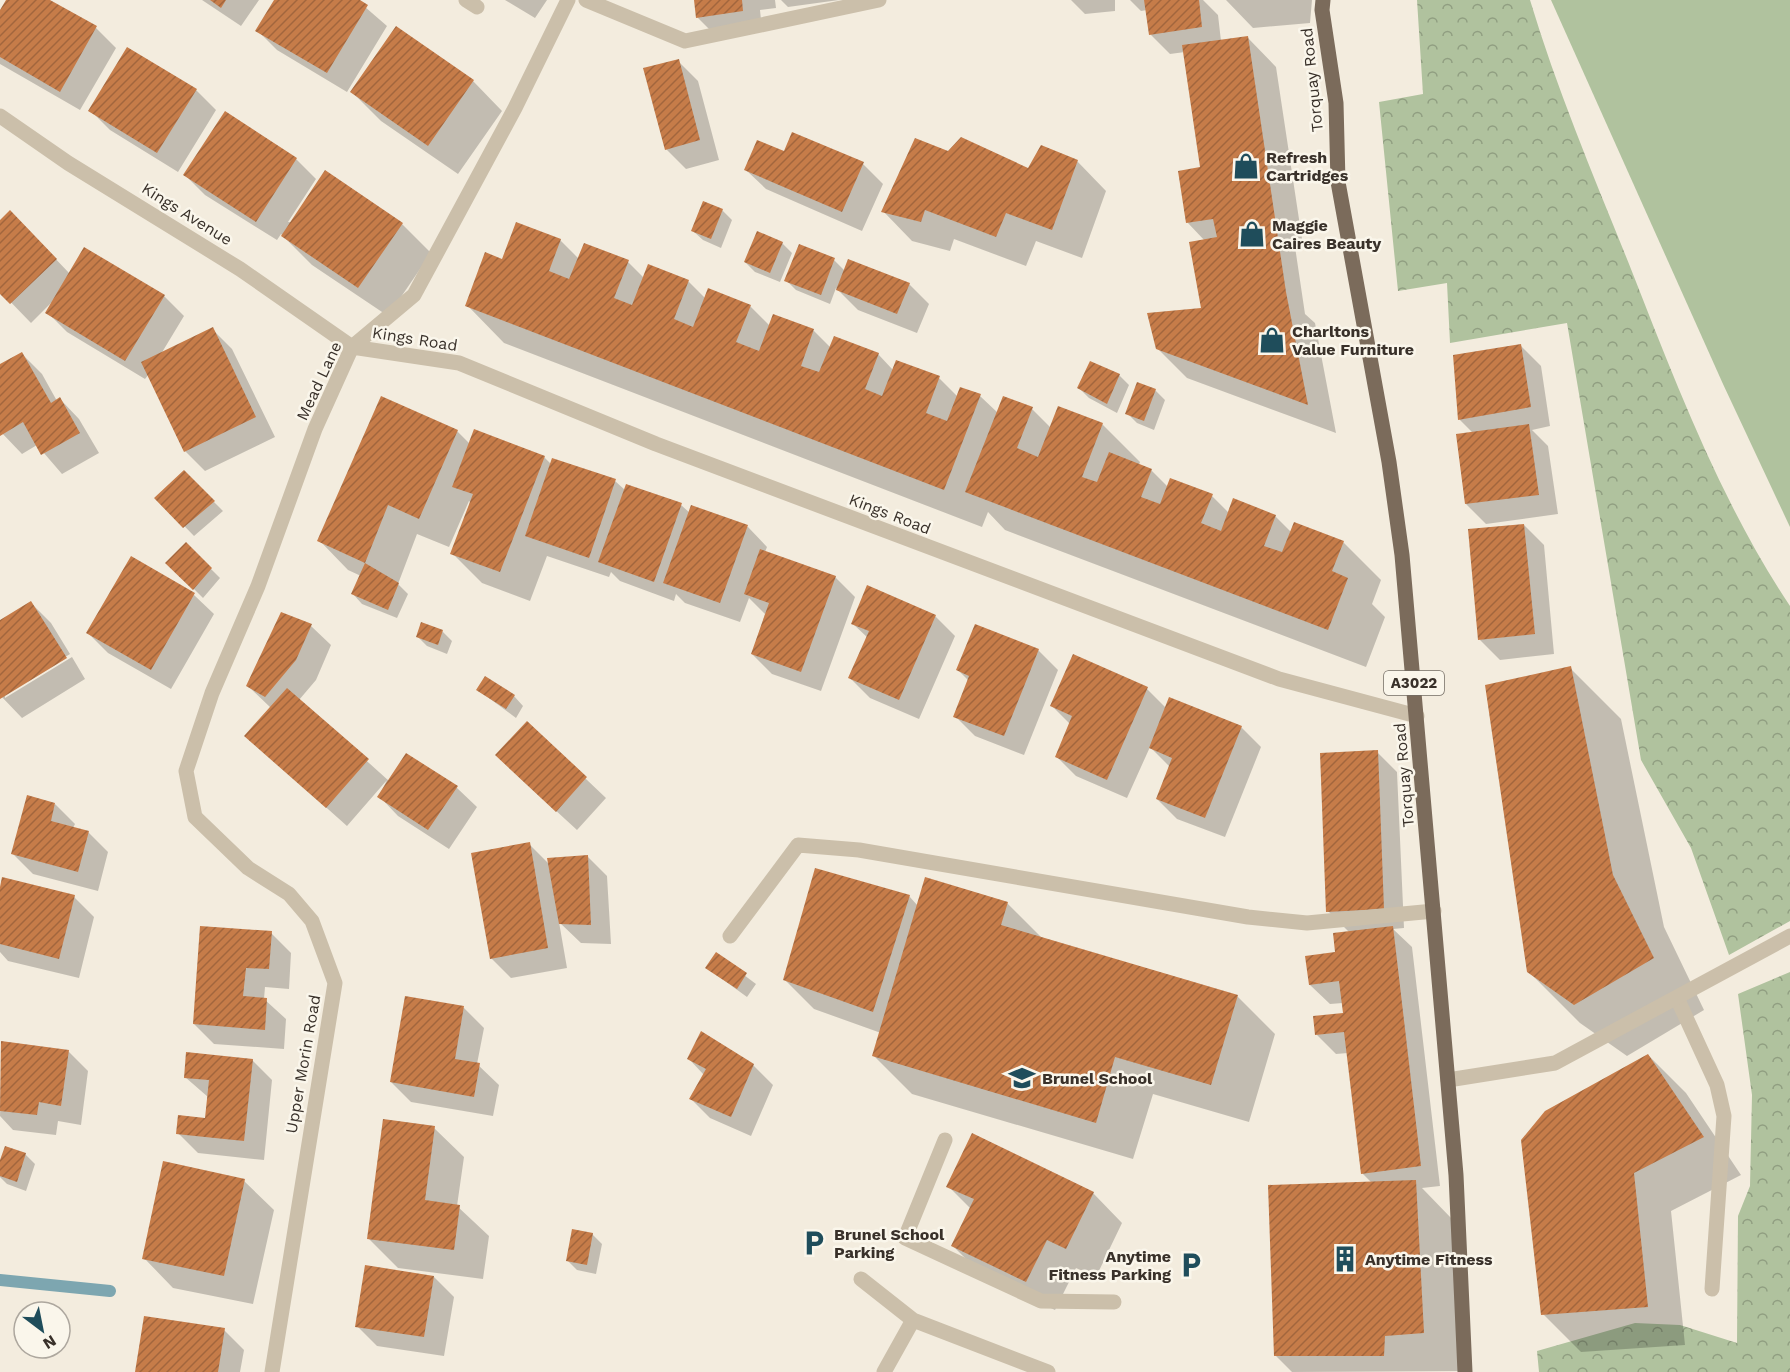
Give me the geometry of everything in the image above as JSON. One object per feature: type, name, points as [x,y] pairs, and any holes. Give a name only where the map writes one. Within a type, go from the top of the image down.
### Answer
[{"type":"main road","name":"Torquay Road","points":[[1323,0],[1322,10],[1336,103],[1338,182],[1389,462],[1402,555],[1418,716],[1456,1175],[1465,1372]]},
{"type":"street","name":"Mead Lane","points":[[195,817],[186,771],[212,693],[258,586],[315,429],[352,347],[414,295],[515,108],[568,0]]},
{"type":"street","points":[[586,0],[685,41],[879,0]]},
{"type":"street","name":"Kings Avenue","points":[[0,116],[68,164],[240,269],[352,347]]},
{"type":"street","name":"Kings Road","points":[[352,347],[459,363],[667,448],[1279,679],[1418,716]]},
{"type":"street","name":"Upper Morin Road","points":[[195,817],[248,868],[289,894],[312,921],[334,983],[272,1372]]},
{"type":"street","points":[[730,936],[798,845],[859,850],[1248,917],[1307,923],[1434,911]]},
{"type":"street","points":[[1448,1080],[1555,1063],[1790,936]]},
{"type":"street","points":[[1677,998],[1717,1084],[1724,1116],[1712,1289]]},
{"type":"street","points":[[945,1140],[905,1238],[1041,1301],[1114,1302]]},
{"type":"street","points":[[861,1279],[914,1320],[1048,1372]]},
{"type":"street","points":[[884,1372],[914,1320]]},
{"type":"green space","points":[[1417,0],[1530,0],[1576,133],[1700,440],[1742,525],[1790,606],[1790,921],[1729,955],[1691,848],[1641,760],[1567,323],[1450,343],[1447,283],[1398,291],[1379,102],[1423,94]]},
{"type":"green space","points":[[1551,0],[1790,0],[1790,527],[1723,384]]},
{"type":"green space","points":[[1790,972],[1790,1372],[1539,1372],[1537,1351],[1635,1323],[1680,1325],[1737,1343],[1738,1216],[1750,1186],[1752,1095],[1738,994]]},
{"type":"building","points":[[6,0],[50,0],[97,26],[60,92],[0,57],[0,10]]},
{"type":"building","points":[[210,0],[226,0],[221,8]]},
{"type":"building","points":[[274,0],[360,0],[368,5],[327,73],[255,31]]},
{"type":"building","points":[[694,0],[742,0],[743,11],[696,18]]},
{"type":"building","points":[[1144,0],[1199,0],[1202,27],[1149,35]]},
{"type":"building","points":[[396,26],[474,80],[428,146],[350,92]]},
{"type":"building","points":[[1248,36],[1286,292],[1308,405],[1156,349],[1147,313],[1201,308],[1189,242],[1217,237],[1213,219],[1186,223],[1178,171],[1200,167],[1182,45]]},
{"type":"building","points":[[127,47],[197,89],[157,153],[88,111]]},
{"type":"building","points":[[679,59],[700,140],[665,150],[643,68]]},
{"type":"building","points":[[225,111],[297,158],[256,222],[183,175]]},
{"type":"building","points":[[792,132],[864,162],[842,212],[744,170],[757,140],[784,151]]},
{"type":"building","points":[[961,137],[1028,168],[1041,145],[1078,160],[1052,230],[1006,213],[996,237],[925,210],[921,222],[881,212],[915,138],[948,151]]},
{"type":"building","points":[[325,170],[403,223],[358,288],[281,236]]},
{"type":"building","points":[[703,201],[723,209],[711,239],[691,231]]},
{"type":"building","points":[[10,210],[57,259],[10,304],[0,294],[0,220]]},
{"type":"building","points":[[516,222],[561,239],[549,271],[569,279],[584,243],[629,260],[614,298],[632,305],[648,264],[689,280],[674,319],[693,327],[708,288],[751,305],[736,342],[759,351],[773,314],[814,329],[801,366],[819,372],[834,336],[879,353],[865,389],[882,396],[896,360],[940,376],[926,413],[947,421],[960,387],[981,394],[944,490],[465,306],[485,252],[502,259]]},
{"type":"building","points":[[757,231],[783,242],[770,273],[744,262]]},
{"type":"building","points":[[799,244],[835,258],[821,295],[784,281]]},
{"type":"building","points":[[84,247],[165,295],[125,361],[45,313]]},
{"type":"building","points":[[848,259],[910,283],[897,314],[836,290]]},
{"type":"building","points":[[213,327],[256,417],[184,452],[141,362]]},
{"type":"building","points":[[1521,344],[1531,407],[1458,420],[1453,355]]},
{"type":"building","points":[[22,352],[51,403],[60,397],[80,433],[41,455],[23,422],[0,436],[0,364]]},
{"type":"building","points":[[1090,361],[1120,374],[1107,404],[1077,388]]},
{"type":"building","points":[[1137,382],[1156,389],[1144,421],[1125,414]]},
{"type":"building","points":[[381,396],[458,430],[419,519],[388,505],[365,563],[317,541]]},
{"type":"building","points":[[1003,396],[1033,407],[1017,448],[1038,457],[1058,406],[1103,423],[1082,477],[1097,482],[1109,452],[1152,469],[1141,497],[1160,504],[1170,478],[1213,494],[1201,523],[1221,531],[1233,498],[1276,515],[1264,546],[1282,552],[1294,522],[1344,541],[1332,571],[1348,578],[1328,630],[965,492]]},
{"type":"building","points":[[1529,424],[1539,495],[1465,504],[1456,434]]},
{"type":"building","points":[[474,429],[545,456],[500,572],[450,554],[473,494],[452,487]]},
{"type":"building","points":[[552,458],[616,479],[589,558],[525,536]]},
{"type":"building","points":[[184,470],[215,501],[183,528],[154,498]]},
{"type":"building","points":[[626,484],[682,503],[654,582],[598,562]]},
{"type":"building","points":[[691,505],[748,525],[720,603],[663,583]]},
{"type":"building","points":[[1524,524],[1535,634],[1478,640],[1468,529]]},
{"type":"building","points":[[186,542],[212,568],[193,590],[165,563]]},
{"type":"building","points":[[760,549],[836,576],[801,672],[751,654],[769,603],[744,594]]},
{"type":"building","points":[[131,556],[195,593],[151,670],[86,633]]},
{"type":"building","points":[[365,563],[399,583],[388,610],[351,594]]},
{"type":"building","points":[[867,585],[936,615],[899,700],[848,678],[869,631],[851,624]]},
{"type":"building","points":[[31,601],[67,658],[0,699],[0,620]]},
{"type":"building","points":[[281,612],[312,624],[296,660],[265,697],[246,686]]},
{"type":"building","points":[[421,622],[443,630],[438,645],[416,637]]},
{"type":"building","points":[[975,624],[1039,649],[1004,736],[953,717],[969,676],[956,670]]},
{"type":"building","points":[[1073,654],[1148,687],[1107,780],[1055,757],[1072,716],[1050,706]]},
{"type":"building","points":[[1571,666],[1613,875],[1654,958],[1574,1005],[1527,972],[1485,685]]},
{"type":"building","points":[[485,676],[515,695],[506,709],[476,690]]},
{"type":"building","points":[[287,688],[369,759],[326,808],[244,736]]},
{"type":"building","points":[[1169,697],[1242,726],[1205,818],[1156,799],[1172,758],[1149,748]]},
{"type":"building","points":[[527,721],[587,777],[556,812],[495,755]]},
{"type":"building","points":[[1378,750],[1384,909],[1326,912],[1320,753]]},
{"type":"building","points":[[406,753],[458,786],[428,830],[377,797]]},
{"type":"building","points":[[27,795],[55,803],[51,821],[89,831],[78,872],[11,854]]},
{"type":"building","points":[[530,842],[548,948],[490,959],[471,853]]},
{"type":"building","points":[[588,855],[591,925],[559,924],[547,858]]},
{"type":"building","points":[[815,868],[910,895],[873,1012],[783,980]]},
{"type":"building","points":[[2,877],[75,895],[59,959],[0,944]]},
{"type":"building","points":[[925,877],[1008,902],[1001,925],[1238,995],[1211,1085],[1115,1057],[1096,1123],[872,1056]]},
{"type":"building","points":[[200,926],[272,931],[269,969],[246,968],[243,996],[267,998],[265,1030],[193,1024]]},
{"type":"building","points":[[1393,926],[1421,1166],[1361,1174],[1344,1032],[1315,1035],[1313,1016],[1343,1013],[1339,981],[1309,985],[1305,956],[1335,952],[1333,933]]},
{"type":"building","points":[[716,952],[747,973],[737,989],[705,968]]},
{"type":"building","points":[[405,996],[464,1006],[455,1059],[480,1063],[474,1097],[390,1082]]},
{"type":"building","points":[[701,1031],[754,1064],[731,1117],[689,1099],[706,1069],[687,1059]]},
{"type":"building","points":[[1,1041],[69,1050],[61,1106],[39,1102],[37,1115],[0,1111]]},
{"type":"building","points":[[186,1052],[253,1059],[244,1141],[176,1134],[178,1115],[205,1118],[209,1080],[184,1078]]},
{"type":"building","points":[[1648,1054],[1704,1137],[1634,1173],[1648,1307],[1541,1315],[1521,1140],[1545,1111]]},
{"type":"building","points":[[383,1119],[435,1126],[425,1200],[460,1205],[454,1250],[367,1239]]},
{"type":"building","points":[[972,1133],[1094,1192],[1066,1249],[1047,1240],[1026,1282],[951,1246],[974,1199],[946,1187]]},
{"type":"building","points":[[5,1146],[26,1153],[17,1182],[0,1176],[0,1160]]},
{"type":"building","points":[[163,1161],[245,1179],[224,1276],[142,1259]]},
{"type":"building","name":"Anytime Fitness","points":[[1416,1180],[1424,1333],[1385,1336],[1384,1356],[1274,1356],[1268,1185]]},
{"type":"building","points":[[572,1229],[593,1233],[587,1265],[566,1261]]},
{"type":"building","points":[[365,1265],[434,1276],[424,1337],[355,1327]]},
{"type":"building","points":[[144,1316],[225,1328],[218,1372],[135,1372]]},
{"type":"waterway","points":[[0,1280],[110,1291]]},
{"type":"place","name":"Refresh Cartridges","points":[[1246,166]]},
{"type":"place","name":"Maggie Caires Beauty","points":[[1252,234]]},
{"type":"place","name":"Charltons Value Furniture","points":[[1272,340]]},
{"type":"place","name":"Brunel School","points":[[1022,1078]]},
{"type":"place","name":"Brunel School Parking","points":[[814,1243]]},
{"type":"place","name":"Anytime Fitness","points":[[1345,1259]]},
{"type":"place","name":"Anytime Fitness Parking","points":[[1191,1265]]}]
